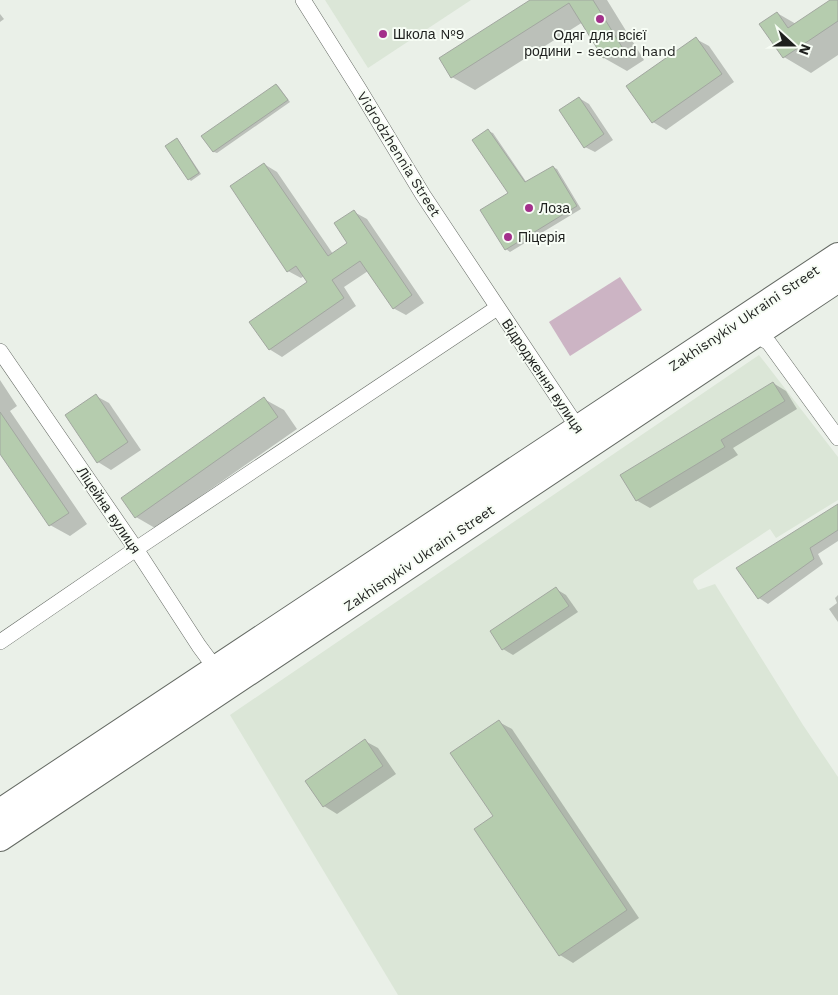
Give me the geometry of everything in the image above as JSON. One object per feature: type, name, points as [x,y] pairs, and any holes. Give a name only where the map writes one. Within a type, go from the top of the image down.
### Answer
[{"type":"highway","name":"Zakhisnykiv Ukraini Street","points":[[0,838],[584,436],[838,256]]},
{"type":"highway","name":"Zakhisnykiv Ukraini Street","points":[[0,812],[216,669],[584,436],[755,334],[838,279]]},
{"type":"street","name":"Vidrodzhennia Street","points":[[303,0],[354,80],[423,195],[497,308]]},
{"type":"street","name":"Відродження вулиця","points":[[497,308],[584,436]]},
{"type":"street","points":[[0,642],[497,308]]},
{"type":"street","points":[[755,334],[769,343],[838,438]]},
{"type":"street","name":"Ліцейна вулиця","points":[[0,351],[216,669]]},
{"type":"shaded area","name":"Школа №9","points":[[325,0],[471,0],[368,68]]},
{"type":"shaded area","points":[[620,277],[642,310],[570,356],[549,322]]},
{"type":"shaded area","points":[[759,355],[838,457],[838,500],[776,538],[770,529],[694,579],[693,582],[698,590],[715,584],[803,725],[838,777],[838,995],[398,995],[230,715]]},
{"type":"building","points":[[530,0],[593,0],[622,47],[603,58],[569,3],[451,78],[439,58]]},
{"type":"building","points":[[830,0],[838,0],[838,21],[783,58],[759,24],[777,12],[788,28]]},
{"type":"building","points":[[696,37],[722,74],[652,123],[626,86]]},
{"type":"building","points":[[276,84],[288,100],[213,152],[201,136]]},
{"type":"building","points":[[579,97],[604,134],[584,148],[559,110]]},
{"type":"building","name":"Лоза","points":[[488,129],[525,182],[553,166],[577,206],[505,250],[480,210],[508,193],[472,140]]},
{"type":"building","points":[[177,138],[199,173],[188,180],[165,146]]},
{"type":"building","points":[[264,163],[328,256],[347,243],[334,223],[354,210],[412,295],[393,309],[360,261],[332,280],[344,298],[269,350],[249,322],[307,282],[296,266],[287,272],[230,186]]},
{"type":"building","points":[[773,382],[785,401],[721,440],[725,447],[636,501],[620,475]]},
{"type":"building","points":[[96,394],[128,442],[97,463],[65,415]]},
{"type":"building","points":[[264,397],[278,417],[135,518],[121,498]]},
{"type":"building","points":[[0,412],[69,513],[49,526],[0,454]]},
{"type":"building","points":[[838,504],[838,530],[810,548],[814,559],[758,599],[736,568]]},
{"type":"building","points":[[556,587],[569,606],[502,650],[490,631]]},
{"type":"building","points":[[499,720],[627,910],[559,956],[474,829],[493,816],[450,753]]},
{"type":"building","points":[[365,739],[383,766],[323,807],[305,781]]},
{"type":"place","name":"Одяг для всієї родини - second hand","points":[[600,19]]},
{"type":"place","name":"Школа №9","points":[[383,34]]},
{"type":"place","name":"Лоза","points":[[529,208]]},
{"type":"place","name":"Піцерія","points":[[508,237]]}]
